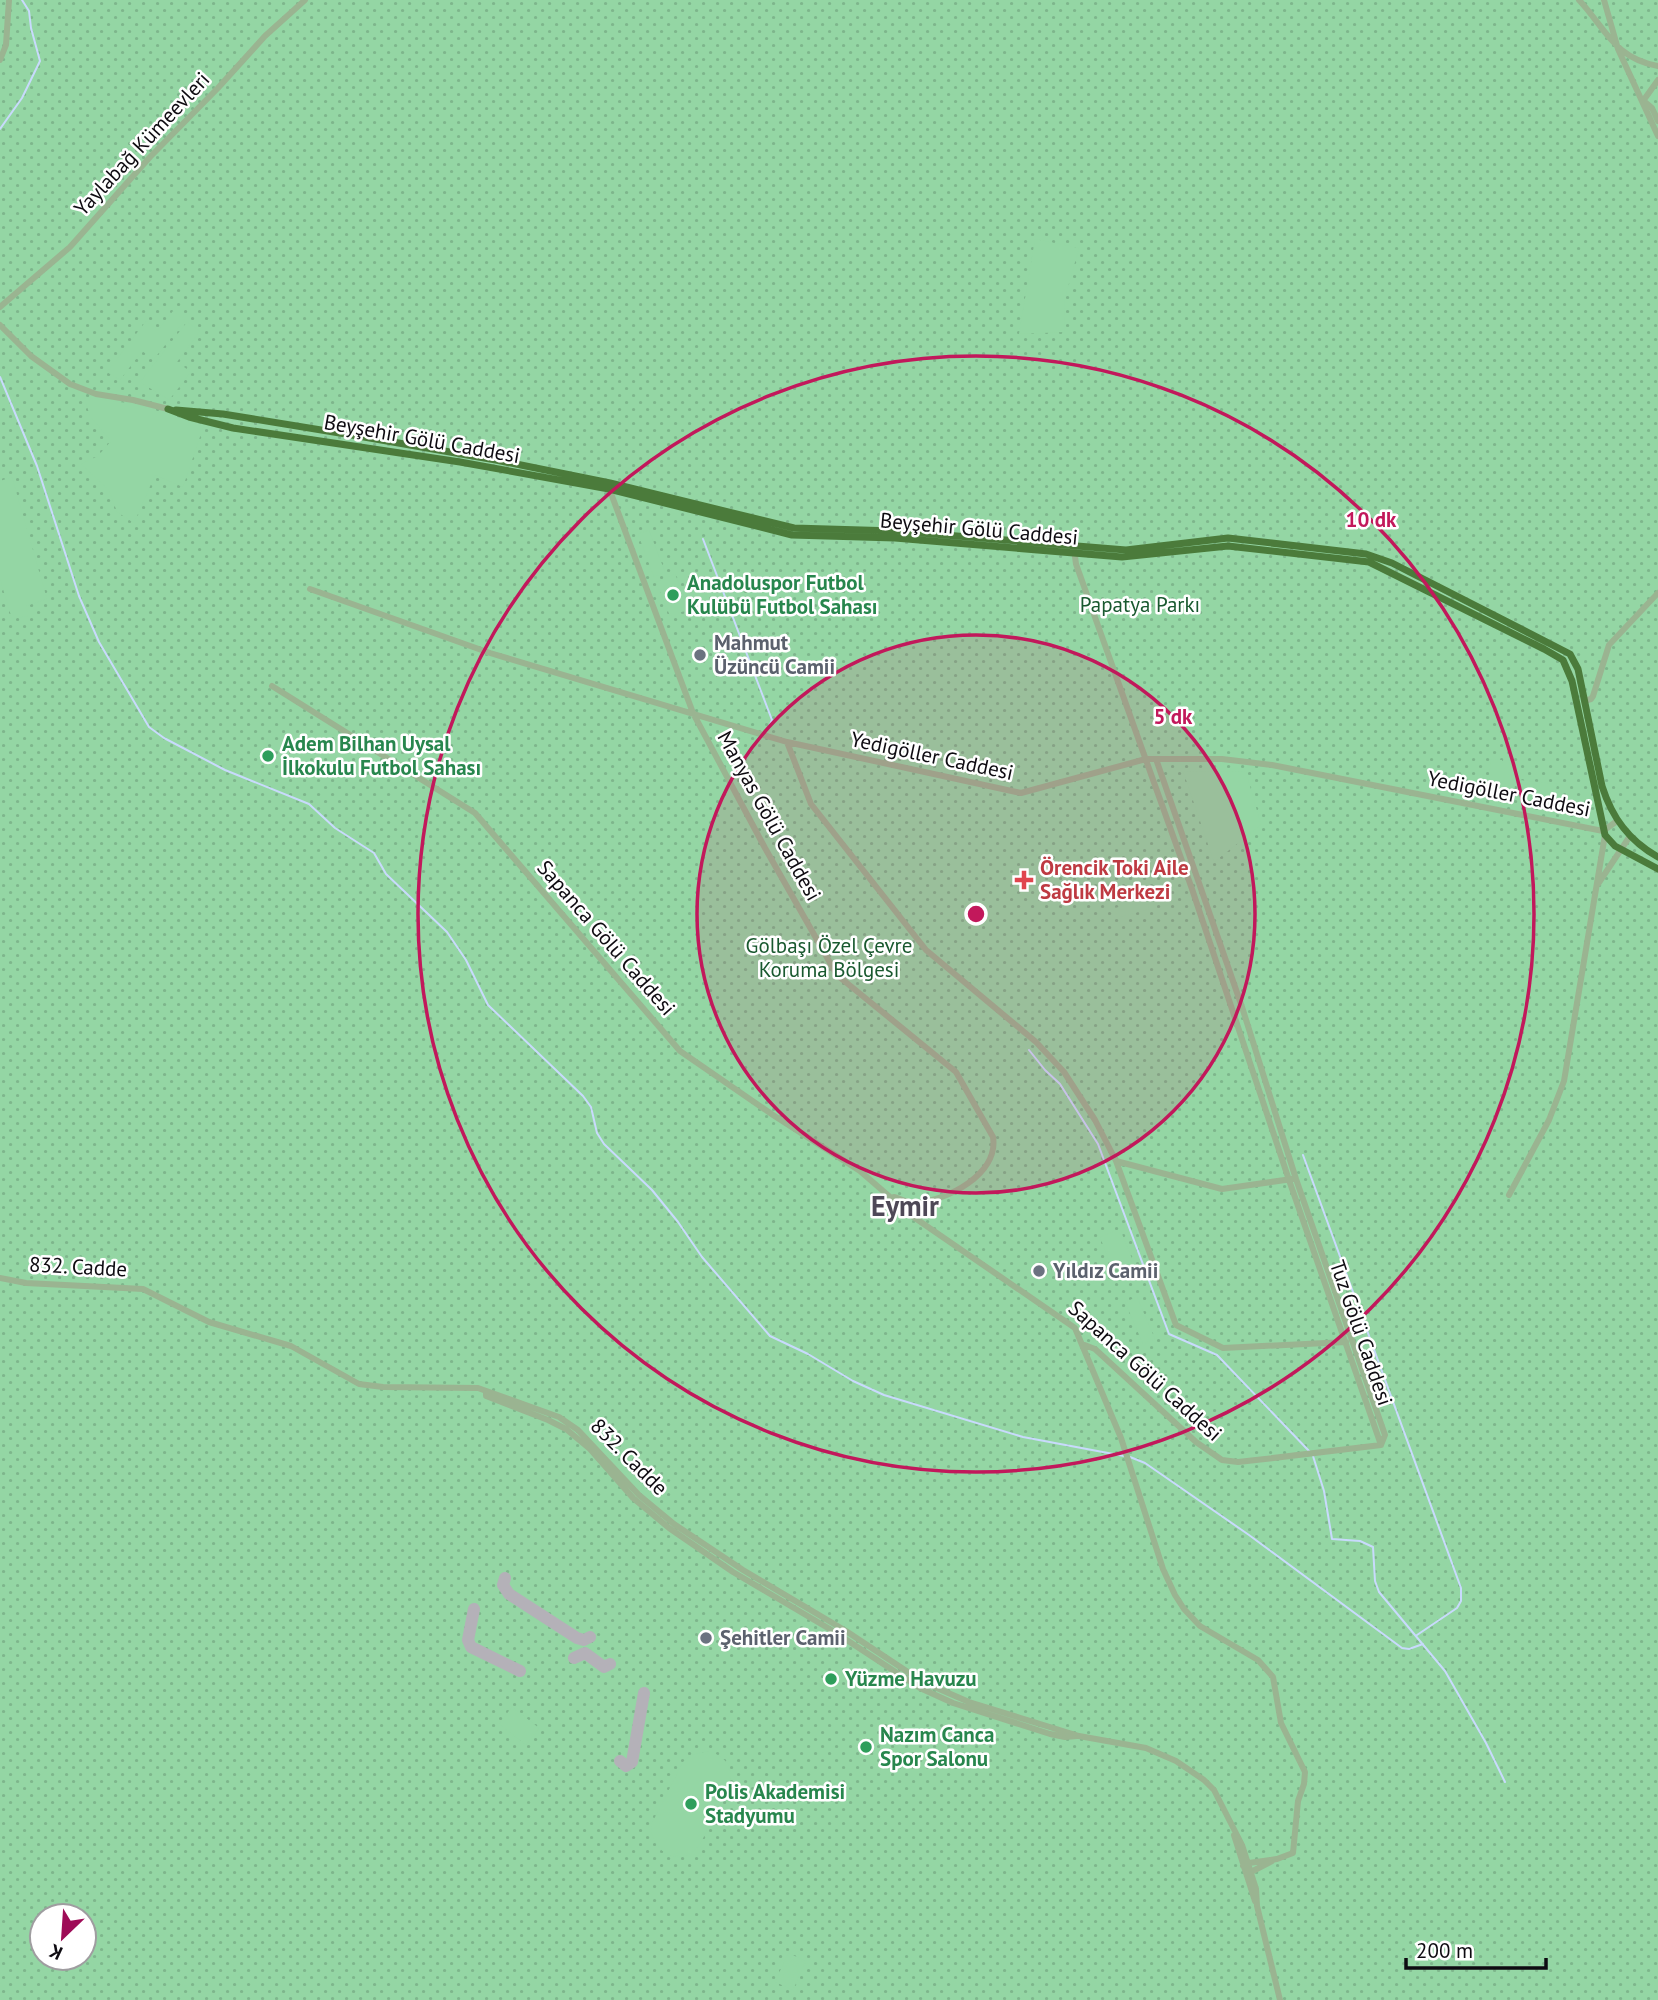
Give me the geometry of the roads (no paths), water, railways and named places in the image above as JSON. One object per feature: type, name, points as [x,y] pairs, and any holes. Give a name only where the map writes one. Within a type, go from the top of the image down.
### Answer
[{"type":"main road","name":"Beyşehir Gölü Caddesi","points":[[168,409],[233,428],[610,486],[696,506],[792,535],[1074,550],[1129,557],[1174,548],[1235,547],[1381,562],[1563,660]]},
{"type":"main road","points":[[168,409],[223,414],[378,439],[610,486]]},
{"type":"main road","points":[[1400,572],[1569,653],[1576,663],[1578,692],[1604,833],[1621,849],[1658,869]]},
{"type":"main road","points":[[1569,653],[1563,660],[1584,701],[1582,712],[1602,786],[1613,813],[1630,836],[1658,857]]},
{"type":"street","points":[[0,60],[6,45],[9,0]]},
{"type":"street","name":"Yaylabağ Kümeevleri","points":[[0,307],[71,247],[150,157],[304,0]]},
{"type":"street","points":[[1579,0],[1618,49],[1658,65]]},
{"type":"street","points":[[1604,0],[1618,49],[1658,136]]},
{"type":"street","points":[[1643,101],[1658,80]]},
{"type":"street","points":[[1643,101],[1652,108],[1658,121]]},
{"type":"street","points":[[0,326],[31,356],[70,384],[96,394],[168,409]]},
{"type":"street","name":"Manyas Gölü Caddesi","points":[[610,486],[693,713],[837,975],[956,1072],[993,1137],[985,1167],[980,1174],[945,1197],[913,1203],[889,1196]]},
{"type":"street","name":"Tuz Gölü Caddesi","points":[[1074,550],[1076,565],[1385,1435],[1381,1445]]},
{"type":"street","name":"Yedigöller Caddesi","points":[[310,589],[490,653],[787,742],[1021,793],[1146,759],[1252,762],[1604,833]]},
{"type":"street","points":[[1584,701],[1593,696],[1609,645],[1658,593]]},
{"type":"street","name":"Sapanca Gölü Caddesi","points":[[272,687],[475,813],[680,1051],[860,1171],[912,1216],[1075,1328],[1082,1343],[1095,1349],[1196,1442],[1222,1460],[1238,1462],[1381,1445]]},
{"type":"street","points":[[787,742],[811,804],[926,950],[1052,1057],[1095,1120],[1116,1161],[1175,1323],[1180,1329],[1223,1348],[1346,1342]]},
{"type":"street","name":"Tuz Gölü Caddesi","points":[[1156,759],[1242,1007],[1293,1179],[1381,1445]]},
{"type":"street","points":[[1508,1195],[1549,1120],[1564,1081],[1604,833],[1617,821]]},
{"type":"street","points":[[1597,886],[1630,836]]},
{"type":"street","points":[[1116,1161],[1223,1189],[1293,1179]]},
{"type":"street","points":[[912,1216],[910,1211],[913,1203]]},
{"type":"street","name":"832. Cadde","points":[[0,1278],[26,1283],[143,1289],[209,1322],[291,1346],[359,1384],[383,1387],[478,1388],[566,1429],[590,1449],[633,1498],[669,1528],[733,1572],[864,1647],[939,1698],[1049,1734],[1079,1736],[1146,1748],[1191,1770],[1214,1790],[1242,1844],[1280,2000]]},
{"type":"street","points":[[1082,1343],[1121,1438],[1163,1569],[1180,1603],[1200,1626],[1258,1660],[1273,1677],[1281,1723],[1303,1767],[1305,1778],[1298,1801],[1295,1849],[1291,1855],[1247,1868]]},
{"type":"street","name":"832. Cadde","points":[[486,1395],[514,1403]]},
{"type":"waterway","points":[[0,129],[22,98],[40,61],[29,11],[22,0]]},
{"type":"waterway","points":[[0,377],[37,466],[79,596],[99,642],[149,727],[164,738],[225,770],[309,804],[335,828],[374,853],[386,874],[447,932],[466,960],[488,1005],[583,1096],[591,1107],[597,1133],[604,1144],[652,1190],[702,1257],[770,1336],[884,1395],[1023,1437],[1124,1456]]},
{"type":"waterway","points":[[703,539],[772,720],[768,729]]},
{"type":"waterway","points":[[1029,1050],[1060,1084],[1098,1144],[1169,1334],[1217,1355],[1310,1452]]},
{"type":"waterway","points":[[1303,1155],[1461,1588],[1461,1601],[1457,1608],[1417,1635]]},
{"type":"waterway","points":[[1313,1456],[1324,1491],[1332,1539],[1360,1541],[1373,1547],[1375,1581],[1379,1592],[1445,1671],[1505,1782]]},
{"type":"waterway","points":[[1130,1457],[1145,1463],[1249,1535],[1402,1648],[1409,1649],[1423,1644]]},
{"type":"place","name":"Anadoluspor Futbol Kulübü Futbol Sahası","points":[[673,595]]},
{"type":"place","name":"Mahmut Üzüncü Camii","points":[[700,655]]},
{"type":"place","name":"Adem Bilhan Uysal İlkokulu Futbol Sahası","points":[[268,756]]},
{"type":"place","name":"Örencik Toki Aile Sağlık Merkezi","points":[[1024,880]]},
{"type":"place","name":"Yıldız Camii","points":[[1039,1271]]},
{"type":"place","name":"Şehitler Camii","points":[[706,1638]]},
{"type":"place","name":"Yüzme Havuzu","points":[[831,1679]]},
{"type":"place","name":"Nazım Canca Spor Salonu","points":[[866,1747]]},
{"type":"place","name":"Polis Akademisi Stadyumu","points":[[691,1804]]},
{"type":"district","name":"Eymir","points":[[905,1206]]},
{"type":"park label","name":"Papatya Parkı","points":[[1140,605]]},
{"type":"park label","name":"Gölbaşı Özel Çevre Koruma Bölgesi","points":[[829,958]]}]
